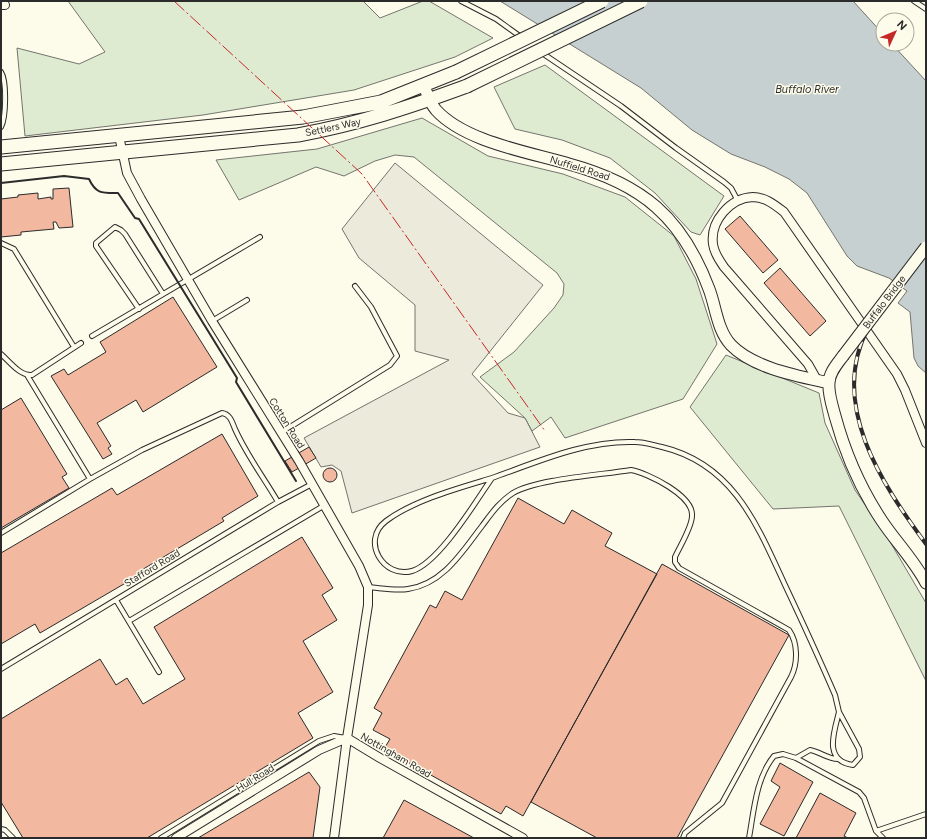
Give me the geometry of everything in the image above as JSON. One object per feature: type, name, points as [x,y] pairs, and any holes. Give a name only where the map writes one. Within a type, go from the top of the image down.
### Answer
[{"type":"main road","name":"Settlers Way","points":[[1,147],[303,117],[381,102],[456,72],[602,1]]},
{"type":"main road","name":"Settlers Way","points":[[1,164],[298,135],[334,128],[385,115],[467,86],[641,1]]},
{"type":"street","name":"Nuffield Road","points":[[424,86],[429,100],[436,110],[480,138],[592,170],[614,179],[646,199],[668,218],[688,244],[704,275],[720,327],[730,343],[744,355],[771,367],[823,382]]},
{"type":"street","name":"Cotton Road","points":[[119,136],[121,153],[127,173],[212,321],[325,505],[359,566],[368,588],[368,605],[347,738]]},
{"type":"street","points":[[926,443],[897,374],[784,212],[776,205],[754,197],[738,201],[729,206],[714,227],[714,250],[724,266],[823,382],[854,472],[882,522],[910,556],[926,582]]},
{"type":"street","name":"Buffalo Bridge","points":[[823,382],[830,376],[843,356],[926,247]]},
{"type":"street","name":"Hull Road","points":[[176,838],[319,750],[347,738]]},
{"type":"street","name":"Nottingham Road","points":[[334,838],[347,738],[523,838]]},
{"type":"lane","points":[[461,1],[496,19],[528,42]]},
{"type":"lane","points":[[914,1],[926,9]]},
{"type":"lane","points":[[534,47],[621,106],[724,182],[731,188],[738,201]]},
{"type":"lane","points":[[1,72],[4,81],[4,121],[1,126]]},
{"type":"lane","points":[[139,309],[96,246],[98,239],[114,227],[121,230],[125,234],[163,294]]},
{"type":"lane","points":[[92,336],[260,237]]},
{"type":"lane","points":[[1,243],[14,249],[74,347]]},
{"type":"lane","points":[[281,433],[390,366],[397,356],[371,307],[355,286]]},
{"type":"lane","points":[[212,321],[247,300]]},
{"type":"lane","points":[[27,375],[32,375],[41,371],[81,343]]},
{"type":"lane","points":[[1,354],[27,375],[90,480]]},
{"type":"lane","points":[[1,533],[142,450],[222,413],[225,413],[230,418],[241,442],[278,502]]},
{"type":"lane","points":[[492,478],[455,531],[423,564],[412,571],[400,571],[389,566],[377,556],[374,545],[375,536],[378,529],[385,522],[412,506],[492,478],[579,449],[635,442],[672,450],[687,455],[704,464],[719,475],[733,490],[753,520],[814,647],[835,695],[839,712],[859,749],[860,757],[853,764],[845,764],[838,759],[833,751],[834,732],[839,712]]},
{"type":"lane","points":[[368,588],[407,589],[425,584],[442,574],[456,560],[498,505],[513,493],[530,485],[631,470],[642,472],[684,497],[690,504],[693,518],[675,557],[675,562],[679,568],[789,630],[795,644],[795,669],[722,803],[685,833],[682,838]]},
{"type":"lane","name":"Stafford Road","points":[[1,669],[278,502],[312,484]]},
{"type":"lane","points":[[129,621],[325,505]]},
{"type":"lane","points":[[116,600],[160,672]]},
{"type":"lane","points":[[161,838],[319,741],[334,736],[347,738]]},
{"type":"lane","points":[[796,758],[810,750],[819,751],[829,759],[838,759]]},
{"type":"lane","points":[[749,838],[757,795],[766,766],[774,756],[783,754],[796,758],[859,792],[864,798],[876,831],[883,838]]},
{"type":"lane","points":[[876,831],[926,814]]},
{"type":"lane","points":[[1,829],[5,830],[13,838]]},
{"type":"green space","points":[[68,1],[363,1],[380,18],[423,1],[429,1],[493,38],[455,57],[354,90],[203,115],[25,136],[17,48],[79,64],[105,52]]},
{"type":"green space","points":[[545,65],[724,196],[700,235],[691,232],[655,193],[610,158],[562,140],[515,129],[494,87]]},
{"type":"green space","points":[[422,118],[488,156],[563,174],[625,197],[674,236],[696,279],[717,344],[683,399],[565,438],[551,417],[532,431],[525,418],[480,377],[514,352],[554,308],[563,295],[564,284],[557,273],[414,157],[395,155],[375,161],[344,176],[316,167],[239,200],[216,160],[317,149]]},
{"type":"green space","points":[[726,355],[819,393],[825,423],[855,490],[889,540],[926,603],[926,681],[839,506],[773,509],[690,407]]},
{"type":"shaded area","points":[[395,163],[543,285],[472,374],[508,413],[525,418],[540,447],[352,513],[341,471],[332,465],[321,467],[304,438],[449,360],[415,351],[415,305],[359,258],[342,229]]},
{"type":"water","name":"Buffalo River","points":[[500,1],[853,1],[875,25],[875,52],[899,52],[926,81],[926,373],[918,366],[914,358],[910,312],[898,303],[907,291],[889,278],[857,266],[847,256],[807,193],[789,179],[765,167],[731,154],[692,130],[641,88]]},
{"type":"building","points":[[69,188],[73,227],[59,228],[56,222],[53,222],[54,229],[21,232],[21,235],[1,237],[1,199],[18,197],[18,195],[38,193],[38,199],[51,197],[51,199],[53,199],[53,189]]},
{"type":"building","points":[[740,216],[778,260],[763,273],[725,229]]},
{"type":"building","points":[[780,268],[826,321],[810,336],[764,283]]},
{"type":"building","points":[[173,297],[217,367],[143,412],[136,400],[97,423],[111,446],[108,448],[112,454],[103,459],[51,376],[64,369],[68,375],[106,352],[100,342]]},
{"type":"building","points":[[21,398],[67,474],[62,477],[69,488],[1,528],[1,410]]},
{"type":"building","points":[[222,434],[258,496],[222,518],[224,521],[140,571],[141,574],[40,633],[35,624],[1,644],[1,553],[112,488],[117,495]]},
{"type":"building","points":[[309,447],[316,458],[292,472],[285,461]]},
{"type":"building","points":[[327,468],[333,468],[337,472],[337,478],[333,482],[327,482],[323,478],[323,472]]},
{"type":"building","points":[[518,498],[564,524],[572,510],[612,533],[605,546],[657,574],[523,816],[506,806],[501,814],[384,749],[390,739],[373,730],[382,713],[374,708],[430,605],[436,608],[445,591],[462,600]]},
{"type":"building","points":[[302,537],[333,588],[322,595],[337,620],[303,641],[333,692],[298,713],[313,738],[147,838],[23,838],[1,802],[1,719],[100,659],[116,685],[127,678],[143,704],[185,679],[154,627]]},
{"type":"building","points":[[662,564],[789,635],[677,838],[597,838],[531,802]]},
{"type":"building","points":[[780,763],[813,782],[784,836],[760,824],[780,787],[771,781]]},
{"type":"building","points":[[309,772],[320,787],[313,838],[198,838]]},
{"type":"building","points":[[820,793],[856,813],[844,836],[848,838],[796,838]]},
{"type":"building","points":[[404,800],[474,838],[383,838]]},
{"type":"railway","points":[[926,250],[888,298],[868,328],[857,357],[854,385],[857,414],[866,442],[878,469],[893,496],[926,544]]},
{"type":"wall","points":[[1,183],[64,176],[89,179],[94,188],[100,192],[118,193],[135,218],[139,219],[237,378],[236,382],[296,481]]},
{"type":"power","points":[[174,1],[362,174],[545,431]]}]
